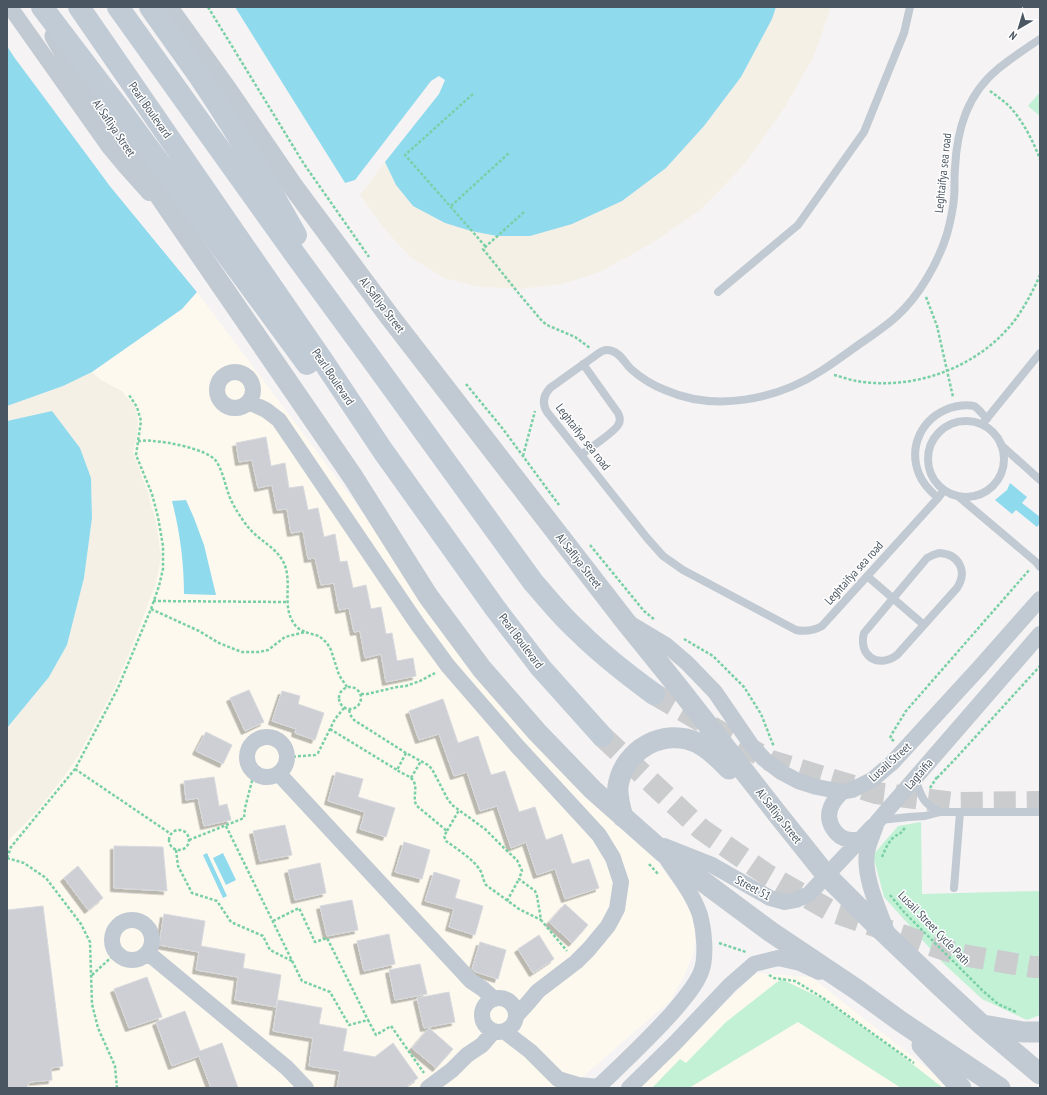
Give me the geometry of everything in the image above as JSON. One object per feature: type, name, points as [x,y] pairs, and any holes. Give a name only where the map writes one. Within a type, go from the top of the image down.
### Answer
[{"type":"main road","points":[[41,7],[128,120],[338,405],[358,430],[383,450]]},
{"type":"main road","name":"Pearl Boulevard","points":[[79,7],[383,450],[495,608],[541,668],[602,736]]},
{"type":"main road","points":[[118,7],[289,246],[533,582],[555,608],[578,631],[612,662],[654,694]]},
{"type":"main road","points":[[150,7],[199,76],[226,118],[373,361]]},
{"type":"street","points":[[10,7],[114,153],[139,183],[174,216]]},
{"type":"street","name":"Al Safliya Street","points":[[41,7],[63,51],[83,83],[353,477],[416,578],[482,669],[537,732],[593,790],[656,846],[771,932],[1000,1088]]},
{"type":"street","name":"Al Safliya Street","points":[[167,7],[180,17],[227,90],[292,185],[390,317],[625,621],[827,876],[941,987],[982,1025],[1040,1074]]},
{"type":"street","points":[[249,402],[273,414],[284,427],[418,625],[448,666],[518,747],[599,835],[613,858],[621,882],[617,909],[608,926],[589,949],[576,962],[538,991],[527,1004],[500,1017],[473,1039],[468,1055],[452,1070],[430,1086]]},
{"type":"street","name":"Lusail Street","points":[[842,792],[852,790],[872,780],[892,763],[900,747],[980,667],[1040,599]]},
{"type":"street","points":[[625,621],[666,645],[687,663],[714,692],[752,746],[764,759],[781,772],[798,781],[817,787],[842,792]]},
{"type":"street","name":"Lagtaifia","points":[[890,938],[866,869],[867,852],[878,821],[1040,634]]},
{"type":"street","points":[[265,737],[278,740],[286,750],[288,757],[283,770],[279,774],[266,778],[254,772],[250,768],[247,761],[249,748],[258,739],[265,737]]},
{"type":"street","points":[[623,817],[618,802],[618,787],[622,772],[630,759],[641,748],[654,741],[669,738],[684,738],[699,743],[711,752],[779,816]]},
{"type":"street","points":[[279,774],[470,981],[475,997],[524,1036],[530,1051],[560,1083],[598,1087]]},
{"type":"street","points":[[842,792],[830,808],[830,824],[840,836],[849,840],[860,840]]},
{"type":"street","name":"Street 51","points":[[656,846],[712,865],[770,898],[785,902],[796,900],[809,894],[878,821]]},
{"type":"street","name":"Al Safliya Street","points":[[598,1087],[658,1029],[690,991],[702,971],[704,941],[700,914],[689,892],[656,846]]},
{"type":"street","points":[[126,920],[133,920],[145,924],[152,935],[153,941],[148,953],[143,957],[132,960],[126,959],[117,952],[112,940],[113,934],[120,923],[126,920]]},
{"type":"street","points":[[148,953],[287,1068],[306,1088]]},
{"type":"street","name":"Al Safliya Street","points":[[634,1085],[730,986],[754,964],[778,958],[800,963],[856,989]]},
{"type":"street","points":[[900,1021],[961,1088]]},
{"type":"street","points":[[982,1025],[1023,1032],[1040,1032]]},
{"type":"lane","points":[[718,292],[798,225],[864,132],[904,33],[910,7]]},
{"type":"lane","name":"Leghtaifya sea road","points":[[944,490],[822,626],[816,630],[802,632],[672,564],[655,547],[547,412],[544,404],[545,395],[603,350],[611,350],[642,378],[654,386],[680,396],[709,401],[742,400],[775,393],[807,380],[884,327],[897,316],[922,286],[937,259],[946,236],[954,199],[959,132],[968,107],[983,85],[998,68],[1040,39]]},
{"type":"lane","points":[[984,422],[1040,353]]},
{"type":"lane","points":[[581,455],[615,429],[620,420],[618,413],[583,364]]},
{"type":"lane","points":[[938,498],[925,484],[920,475],[917,465],[916,445],[922,430],[930,419],[942,411],[955,406],[974,406],[981,412],[984,422],[1001,445],[1040,480]]},
{"type":"lane","points":[[984,422],[956,422],[948,425],[935,436],[930,444],[927,461],[932,478],[937,485],[959,497],[1038,564]]},
{"type":"lane","points":[[959,497],[971,497],[983,494],[996,483],[1003,465],[1003,452],[1001,445]]},
{"type":"lane","points":[[939,553],[951,556],[956,559],[960,565],[962,577],[960,583],[897,655],[886,661],[874,660],[865,651],[862,639],[864,633],[892,599],[927,558],[933,555],[939,553]]},
{"type":"lane","points":[[867,576],[924,625]]},
{"type":"lane","points":[[920,773],[923,798],[926,804],[940,812]]},
{"type":"lane","points":[[878,821],[909,816],[925,816],[940,812],[1040,812]]},
{"type":"lane","points":[[954,888],[960,812]]},
{"type":"path","points":[[208,7],[304,164],[372,262]]},
{"type":"path","points":[[983,85],[1010,107],[1027,131],[1040,158]]},
{"type":"path","points":[[473,94],[405,155],[486,246]]},
{"type":"path","points":[[450,206],[509,152]]},
{"type":"path","points":[[524,212],[483,249],[542,321],[547,325],[576,337],[588,345],[596,355]]},
{"type":"path","points":[[822,371],[856,381],[891,383],[909,382],[947,371],[982,352],[1004,332],[1014,321],[1024,306],[1040,275]]},
{"type":"path","points":[[922,286],[937,326],[955,406]]},
{"type":"path","points":[[463,381],[503,429],[559,505]]},
{"type":"path","points":[[117,1088],[115,1066],[98,1028],[92,1004],[90,942],[81,924],[46,878],[24,863],[7,858],[10,847],[75,769],[118,688],[159,586],[163,569],[163,546],[152,494],[136,455],[141,420],[137,407],[129,395]]},
{"type":"path","points":[[523,456],[534,411],[544,404]]},
{"type":"path","points":[[138,441],[152,441],[192,449],[203,452],[213,458],[222,474],[229,497],[244,521],[253,532],[282,560],[286,568],[288,581],[288,614],[295,626],[304,632],[319,636],[327,643],[331,650],[338,675],[347,687]]},
{"type":"path","points":[[587,541],[644,611],[660,624]]},
{"type":"path","points":[[900,747],[890,738],[906,711],[1038,564]]},
{"type":"path","points":[[153,601],[287,602]]},
{"type":"path","points":[[151,609],[199,631],[219,643],[242,652],[259,652],[268,650],[285,637],[304,632]]},
{"type":"path","points":[[683,639],[713,656],[744,687],[761,714],[774,747],[778,752]]},
{"type":"path","points":[[361,694],[406,686],[420,681],[448,666]]},
{"type":"path","points":[[923,798],[937,778],[1040,666]]},
{"type":"path","points":[[347,687],[355,688],[359,690],[361,694],[362,698],[355,709],[350,710],[344,708],[339,701],[340,693],[347,687]]},
{"type":"path","points":[[288,757],[315,755],[318,753],[335,719],[344,708]]},
{"type":"path","points":[[350,710],[351,716],[354,720],[432,769],[452,805],[485,829],[517,860],[522,872],[507,901]]},
{"type":"path","points":[[330,729],[411,778],[415,788],[415,803],[447,831]]},
{"type":"path","points":[[397,770],[406,753]]},
{"type":"path","points":[[411,778],[421,761]]},
{"type":"path","points":[[75,769],[171,834]]},
{"type":"path","points":[[189,840],[244,818],[254,772]]},
{"type":"path","points":[[920,773],[937,778]]},
{"type":"path","points":[[458,810],[444,836],[446,840],[475,864],[480,870],[486,885],[519,909],[540,920],[576,962]]},
{"type":"path","points":[[883,864],[882,856],[888,844],[893,838],[903,832],[909,816]]},
{"type":"path","points":[[226,826],[302,981],[330,992],[349,1025],[368,1020]]},
{"type":"path","points":[[176,830],[182,830],[187,834],[189,840],[187,846],[182,850],[176,850],[170,846],[168,840],[171,834],[176,830]]},
{"type":"path","points":[[176,850],[178,866],[192,893],[217,901],[231,922],[263,936],[270,950],[292,961]]},
{"type":"path","points":[[519,878],[535,891],[540,920]]},
{"type":"path","name":"Lusail Street Cycle Path","points":[[888,890],[904,912],[982,990],[998,1004],[1015,1012],[1022,1013]]},
{"type":"path","points":[[273,921],[299,908],[315,942],[326,938],[376,1035],[391,1026],[430,1086]]},
{"type":"path","points":[[91,976],[117,952]]},
{"type":"shaded area","points":[[197,292],[402,565],[576,782],[657,861],[683,897],[692,915],[697,934],[692,957],[671,1000],[570,1088],[7,1088],[7,728],[49,677],[52,411],[7,421],[7,406],[63,386],[92,372],[182,309]]},
{"type":"shaded area","points":[[756,973],[811,977],[951,1088],[637,1088]]},
{"type":"green space","points":[[1040,92],[1040,116],[1028,106]]},
{"type":"green space","points":[[921,822],[922,894],[1040,891],[1040,1015],[1027,1020],[982,999],[943,963],[884,897],[873,855],[898,826]]},
{"type":"green space","points":[[781,979],[823,999],[892,1048],[943,1088],[901,1088],[798,1022],[689,1088],[652,1088],[680,1059],[686,1063],[726,1022]]},
{"type":"sand","points":[[776,7],[831,7],[814,56],[783,110],[742,167],[700,210],[652,243],[600,272],[562,284],[519,289],[475,286],[444,278],[412,258],[387,232],[360,195],[385,162],[396,185],[413,206],[445,223],[471,231],[497,236],[530,236],[622,201],[666,168],[704,126],[741,77],[772,19]]},
{"type":"sand","points":[[92,372],[101,380],[122,391],[135,407],[138,421],[137,436],[133,452],[148,493],[156,522],[161,556],[159,569],[155,586],[113,691],[78,756],[38,810],[7,842],[7,728],[49,677],[67,645],[84,578],[92,518],[91,478],[52,411],[7,421],[7,406],[63,386]]},
{"type":"water","points":[[235,7],[776,7],[772,19],[741,77],[704,126],[666,168],[622,201],[572,224],[530,236],[497,236],[471,231],[445,223],[413,206],[396,185],[385,162],[439,94],[445,80],[439,76],[431,81],[355,180],[345,183]]},
{"type":"water","points":[[7,46],[110,186],[197,292],[182,309],[92,372],[63,386],[7,406]]},
{"type":"water","points":[[52,411],[80,448],[91,478],[92,518],[84,578],[67,645],[49,677],[7,728],[7,421]]},
{"type":"water","points":[[1010,483],[1027,497],[1022,503],[1040,517],[1040,523],[1037,527],[1016,510],[1012,514],[995,500],[1007,490]]},
{"type":"water","points":[[186,500],[204,545],[216,595],[184,594],[181,548],[172,501]]},
{"type":"water","points":[[207,853],[227,896],[223,898],[203,855]]},
{"type":"water","points":[[223,853],[236,880],[226,885],[213,858]]},
{"type":"pier","points":[[233,7],[235,7],[345,183],[344,185]]},
{"type":"pier","points":[[7,44],[112,184],[199,291],[197,292],[110,186],[14,57]]},
{"type":"building","points":[[266,437],[271,466],[285,463],[289,488],[303,486],[308,510],[318,508],[324,537],[335,534],[340,562],[347,561],[353,588],[366,585],[371,609],[381,607],[386,634],[392,633],[397,661],[413,658],[416,676],[386,682],[381,654],[365,658],[360,631],[354,632],[349,608],[339,610],[334,583],[321,585],[315,558],[308,559],[303,531],[291,533],[287,509],[277,510],[272,485],[258,488],[252,460],[239,462],[236,443]]},
{"type":"building","points":[[249,690],[264,722],[245,731],[230,698]]},
{"type":"building","points":[[282,691],[300,696],[298,704],[324,713],[315,740],[295,733],[296,729],[272,721]]},
{"type":"building","points":[[443,699],[458,743],[478,736],[491,775],[505,771],[519,812],[535,807],[546,840],[562,834],[572,864],[589,859],[599,888],[565,899],[555,869],[537,875],[526,842],[511,848],[497,806],[480,811],[467,772],[454,776],[439,734],[419,740],[409,711]]},
{"type":"building","points":[[206,732],[232,745],[223,764],[196,751]]},
{"type":"building","points":[[336,772],[363,779],[358,797],[395,808],[386,837],[360,829],[365,812],[328,801]]},
{"type":"building","points":[[214,777],[219,806],[227,804],[231,820],[204,826],[198,798],[186,800],[184,781]]},
{"type":"building","points":[[285,825],[292,855],[260,861],[253,831]]},
{"type":"building","points":[[404,842],[430,850],[422,879],[395,872]]},
{"type":"building","points":[[114,846],[163,847],[167,891],[114,888]]},
{"type":"building","points":[[320,863],[326,893],[295,900],[288,870]]},
{"type":"building","points":[[78,866],[103,898],[88,910],[64,878]]},
{"type":"building","points":[[434,872],[460,880],[455,898],[483,906],[475,935],[449,927],[454,909],[425,901]]},
{"type":"building","points":[[352,900],[358,930],[327,936],[320,906]]},
{"type":"building","points":[[565,904],[588,925],[572,943],[549,922]]},
{"type":"building","points":[[43,906],[63,1066],[51,1068],[52,1080],[30,1082],[26,1088],[7,1088],[7,910]]},
{"type":"building","points":[[164,914],[205,921],[201,946],[245,954],[243,968],[281,975],[276,1007],[235,1000],[238,977],[196,970],[199,952],[159,945]]},
{"type":"building","points":[[389,934],[395,964],[364,971],[357,941]]},
{"type":"building","points":[[539,935],[554,959],[533,973],[518,949]]},
{"type":"building","points":[[480,942],[506,950],[498,979],[476,972],[472,969]]},
{"type":"building","points":[[420,964],[427,994],[395,1000],[389,970]]},
{"type":"building","points":[[147,977],[162,1017],[129,1028],[114,989]]},
{"type":"building","points":[[449,992],[455,1022],[424,1028],[417,998]]},
{"type":"building","points":[[278,1000],[322,1008],[319,1024],[347,1029],[343,1051],[375,1057],[393,1043],[418,1078],[404,1088],[337,1088],[340,1071],[309,1066],[313,1038],[273,1031]]},
{"type":"building","points":[[185,1011],[200,1051],[222,1043],[238,1088],[211,1088],[199,1056],[172,1066],[156,1022]]},
{"type":"building","points":[[429,1028],[453,1049],[436,1068],[412,1048]]},
{"type":"tunnel","points":[[654,694],[771,761],[876,793],[954,803],[1040,802]]},
{"type":"tunnel","points":[[602,736],[701,829],[766,874],[831,911],[957,954],[1040,967]]}]
